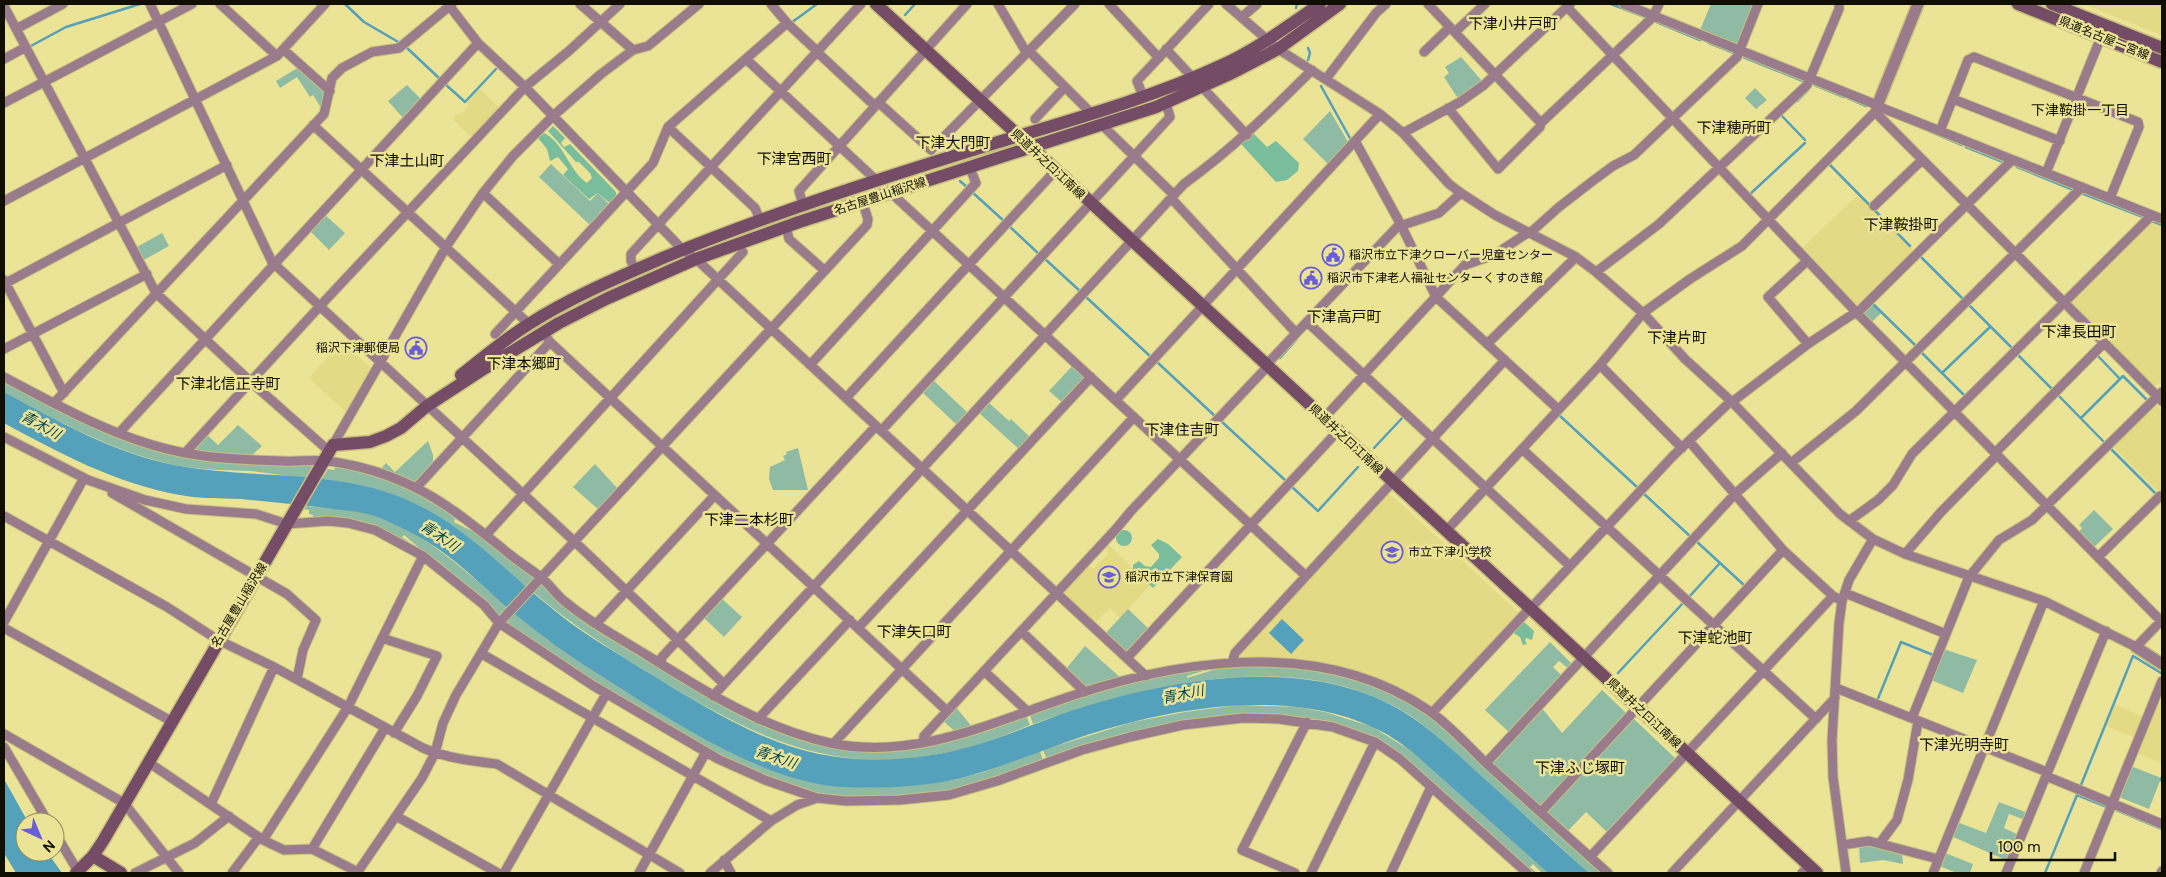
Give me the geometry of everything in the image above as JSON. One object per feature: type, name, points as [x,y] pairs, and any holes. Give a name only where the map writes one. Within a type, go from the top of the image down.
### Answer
[{"type":"main road","name":"県道井之口江南線","points":[[876,4],[1739,801],[1809,871]]},
{"type":"main road","name":"名古屋豊山稲沢線","points":[[427,406],[434,397],[529,324],[583,294],[635,270],[760,220],[803,205],[876,180],[1143,96],[1193,78],[1274,44],[1320,4]]},
{"type":"main road","name":"名古屋豊山稲沢線","points":[[78,873],[93,856],[327,456],[386,436],[400,428],[427,406],[546,337],[592,305],[696,259],[786,226],[1166,103],[1202,87],[1340,4]]},
{"type":"main road","name":"県道名古屋一宮線","points":[[2018,4],[2162,62]]},
{"type":"main road","name":"県道名古屋一宮線","points":[[2052,4],[2162,48]]},
{"type":"main road","points":[[93,856],[121,873]]},
{"type":"street","points":[[16,29],[63,4]]},
{"type":"street","points":[[150,4],[274,264],[574,541],[724,684]]},
{"type":"street","points":[[4,103],[192,4]]},
{"type":"street","points":[[220,4],[330,91]]},
{"type":"street","points":[[4,201],[281,53],[325,4]]},
{"type":"street","points":[[54,403],[326,110],[332,78],[342,68],[372,52],[399,48],[450,4],[478,42],[525,87],[683,250],[718,279],[1146,676]]},
{"type":"street","points":[[580,4],[633,50]]},
{"type":"street","points":[[185,453],[525,87],[620,4]]},
{"type":"street","points":[[327,456],[446,247],[483,193],[513,156],[553,116],[601,74],[633,50],[648,46],[699,4]]},
{"type":"street","points":[[771,4],[787,23],[817,51],[931,150],[1075,4]]},
{"type":"street","points":[[635,270],[631,261],[631,254],[861,4]]},
{"type":"street","points":[[803,205],[798,190],[967,4]]},
{"type":"street","points":[[998,4],[1027,51],[1090,113]]},
{"type":"street","points":[[1109,4],[1159,58]]},
{"type":"street","points":[[1143,96],[1137,82],[1209,4]]},
{"type":"street","points":[[1226,4],[1274,44],[1380,114],[1403,133],[1449,184],[1461,193],[1495,215],[1576,258],[1596,272],[1643,313],[1685,359],[1732,402],[1849,521],[1873,539],[1905,554],[2044,600],[2136,647],[2162,664]]},
{"type":"street","points":[[1242,17],[1257,4]]},
{"type":"street","points":[[1326,79],[1376,13],[1386,4]]},
{"type":"street","points":[[1428,4],[1541,123]]},
{"type":"street","points":[[1424,52],[1485,4]]},
{"type":"street","points":[[1624,4],[1810,78],[1876,108],[1940,131],[2162,219]]},
{"type":"street","points":[[1448,108],[1498,168],[1540,127],[1541,123],[1654,16],[1659,4]]},
{"type":"street","points":[[1324,418],[1465,266],[1494,255],[1529,232],[1558,206],[1613,166],[1634,155],[1737,57],[1758,4]]},
{"type":"street","points":[[1596,272],[1659,224],[1807,85],[1839,9],[1839,4]]},
{"type":"street","points":[[1446,531],[1600,365],[1643,313],[1690,279],[1742,246],[1876,108],[1918,4]]},
{"type":"street","points":[[1403,133],[1484,85],[1569,5],[1613,55],[1857,313],[2162,621],[2136,647]]},
{"type":"street","points":[[4,6],[156,293],[327,456],[416,488],[456,511],[540,578],[565,602],[596,624],[713,696],[758,719],[794,733],[834,744],[876,747],[923,743],[958,736],[1085,692],[1146,676],[1232,663],[1288,664],[1354,676],[1380,683],[1432,713],[1608,873]]},
{"type":"street","points":[[495,334],[654,163],[668,126],[787,23]]},
{"type":"street","points":[[2046,173],[2101,37]]},
{"type":"street","points":[[119,433],[478,42]]},
{"type":"street","points":[[4,58],[26,47]]},
{"type":"street","points":[[1166,50],[1193,78]]},
{"type":"street","points":[[1940,131],[1968,60],[1974,57],[2138,122],[2139,128],[2110,198]]},
{"type":"street","points":[[746,58],[876,180]]},
{"type":"street","points":[[713,696],[1130,240],[1184,184],[1217,160],[1246,135],[1312,70]]},
{"type":"street","points":[[1202,87],[1246,135]]},
{"type":"street","points":[[1035,119],[1065,88]]},
{"type":"street","points":[[1953,99],[2060,141]]},
{"type":"street","points":[[661,664],[662,657],[768,543],[1005,298],[1135,156],[1170,117],[1166,103]]},
{"type":"street","points":[[1876,108],[1922,160],[2104,343],[2161,397],[2032,520],[1999,540],[1970,576],[1946,634],[1915,720],[1908,780],[1897,820],[1880,842]]},
{"type":"street","points":[[1116,400],[1380,114]]},
{"type":"street","points":[[1101,124],[1173,196],[1296,333]]},
{"type":"street","points":[[313,125],[529,324]]},
{"type":"street","points":[[668,126],[755,208],[760,220]]},
{"type":"street","points":[[1355,141],[1402,225],[1436,297],[1558,409]]},
{"type":"street","points":[[1874,206],[1922,160]]},
{"type":"street","points":[[1432,713],[1685,444],[1732,402],[1808,344],[1857,313],[2012,160]]},
{"type":"street","points":[[64,393],[4,282],[227,165]]},
{"type":"street","points":[[810,365],[976,183],[969,166]]},
{"type":"street","points":[[846,398],[1055,171]]},
{"type":"street","points":[[1791,463],[1856,411],[2082,188]]},
{"type":"street","points":[[890,192],[1306,576]]},
{"type":"street","points":[[483,193],[559,264]]},
{"type":"street","points":[[923,743],[924,736],[1306,322],[1397,227],[1439,213],[1461,193]]},
{"type":"street","points":[[148,762],[261,838],[284,850],[312,850],[357,872],[422,778],[435,753],[444,723],[456,695],[500,622],[867,225],[868,220],[862,201]]},
{"type":"street","points":[[1849,521],[1878,500],[1893,485],[1912,454],[2152,215]]},
{"type":"street","points":[[786,226],[790,239],[824,270]]},
{"type":"street","points":[[486,535],[743,252]]},
{"type":"street","points":[[1487,344],[1576,258]]},
{"type":"street","points":[[1807,261],[1768,297],[1808,344]]},
{"type":"street","points":[[4,349],[147,274]]},
{"type":"street","points":[[1306,322],[1570,566]]},
{"type":"street","points":[[416,488],[462,437],[546,337],[947,711]]},
{"type":"street","points":[[1905,554],[1941,512],[2104,343]]},
{"type":"street","points":[[1232,663],[1235,653],[1505,360]]},
{"type":"street","points":[[1600,365],[1685,444],[1735,494],[1783,550],[1833,596],[1844,597],[1946,634]]},
{"type":"street","points":[[4,377],[119,433],[185,453],[286,462],[327,456]]},
{"type":"street","points":[[858,628],[1091,377]]},
{"type":"street","points":[[834,744],[1134,417]]},
{"type":"street","points":[[1127,658],[1338,431]]},
{"type":"street","points":[[4,437],[84,478],[145,500],[186,509],[256,514],[288,521],[328,520],[375,530],[423,556],[484,605],[500,622],[606,694],[706,752],[765,780],[817,798],[882,800],[949,795],[997,782],[1082,750],[1183,725],[1243,718],[1279,719],[1333,727],[1375,742],[1400,759],[1527,873]]},
{"type":"street","points":[[1522,449],[1816,718]]},
{"type":"street","points":[[1486,762],[1735,494],[1782,454]]},
{"type":"street","points":[[4,622],[84,478]]},
{"type":"street","points":[[107,486],[111,492],[287,594],[316,620],[303,650],[297,679]]},
{"type":"street","points":[[596,624],[716,495]]},
{"type":"street","points":[[2098,557],[2160,496]]},
{"type":"street","points":[[4,516],[167,607],[218,640],[297,679],[394,733],[435,753],[497,764],[680,873]]},
{"type":"street","points":[[1846,873],[1833,777],[1832,740],[1844,597],[1849,580],[1873,539]]},
{"type":"street","points":[[1541,812],[1783,550]]},
{"type":"street","points":[[232,873],[261,838],[348,707],[423,556]]},
{"type":"street","points":[[1590,857],[1833,596]]},
{"type":"street","points":[[1933,873],[2044,600]]},
{"type":"street","points":[[758,719],[850,620]]},
{"type":"street","points":[[4,628],[171,721]]},
{"type":"street","points":[[1021,631],[1085,692]]},
{"type":"street","points":[[2006,873],[2106,631]]},
{"type":"street","points":[[382,638],[437,656],[417,696],[394,733]]},
{"type":"street","points":[[482,654],[771,821]]},
{"type":"street","points":[[211,804],[274,667]]},
{"type":"street","points":[[984,671],[1027,711]]},
{"type":"street","points":[[2084,873],[2162,681]]},
{"type":"street","points":[[1672,873],[1816,718],[1836,693]]},
{"type":"street","points":[[1836,693],[1915,720],[2162,824]]},
{"type":"street","points":[[504,873],[606,694]]},
{"type":"street","points":[[1295,873],[1242,850],[1307,722]]},
{"type":"street","points":[[312,850],[386,728]]},
{"type":"street","points":[[4,734],[124,803],[179,873]]},
{"type":"street","points":[[1311,873],[1375,742]]},
{"type":"street","points":[[4,746],[42,812]]},
{"type":"street","points":[[638,873],[706,752]]},
{"type":"street","points":[[1390,873],[1431,786]]},
{"type":"street","points":[[710,873],[771,821],[796,805],[817,798]]},
{"type":"street","points":[[135,873],[195,844],[229,816]]},
{"type":"street","points":[[396,816],[498,873]]},
{"type":"street","points":[[1842,845],[1869,841],[1880,842],[1938,859]]},
{"type":"street","points":[[65,850],[78,873]]},
{"type":"street","points":[[724,860],[731,873]]},
{"type":"shaded area","points":[[2083,4],[2162,4],[2162,35]]},
{"type":"shaded area","points":[[480,89],[501,109],[473,139],[453,119],[469,106],[466,103]]},
{"type":"shaded area","points":[[1858,195],[1915,252],[1859,307],[1855,306],[1801,249]]},
{"type":"shaded area","points":[[2149,221],[2162,226],[2162,383],[2153,386],[2072,303],[2071,299]]},
{"type":"shaded area","points":[[342,342],[372,369],[346,412],[309,378]]},
{"type":"shaded area","points":[[2156,404],[2162,411],[2162,496],[2113,447]]},
{"type":"shaded area","name":"市立下津小学校","points":[[1388,492],[1519,613],[1429,709],[1239,660],[1237,654]]},
{"type":"shaded area","name":"稲沢市立下津保育園","points":[[1107,543],[1150,585],[1120,618],[1110,608],[1094,624],[1062,594],[1062,591],[1088,564],[1093,569],[1109,553],[1104,548]]},
{"type":"shaded area","points":[[2158,700],[2162,701],[2162,763],[2136,753]]},
{"type":"shaded area","points":[[2115,705],[2145,717],[2136,738],[2106,726]]},
{"type":"green space","points":[[1711,4],[1754,4],[1738,42],[1735,44],[1700,30]]},
{"type":"green space","points":[[1461,57],[1483,82],[1459,100],[1444,77],[1449,73],[1445,67]]},
{"type":"green space","points":[[299,67],[325,90],[323,111],[313,95],[310,97],[297,77],[280,88],[276,81]]},
{"type":"green space","points":[[407,85],[422,100],[404,119],[388,101]]},
{"type":"green space","points":[[1755,88],[1767,100],[1756,109],[1745,98]]},
{"type":"green space","points":[[1330,111],[1348,142],[1329,165],[1303,139]]},
{"type":"green space","points":[[553,126],[565,138],[561,143],[564,147],[570,144],[616,192],[616,198],[611,204],[598,193],[589,199],[563,175],[568,169],[558,157],[550,161],[547,149],[538,138],[544,133],[557,143],[581,178],[587,183],[592,178],[590,173],[579,162],[576,162],[548,131]]},
{"type":"green space","points":[[1253,133],[1267,147],[1276,141],[1299,163],[1298,171],[1287,180],[1276,182],[1241,144]]},
{"type":"green space","points":[[551,164],[590,201],[598,193],[610,205],[591,226],[539,177]]},
{"type":"green space","points":[[324,214],[345,233],[329,250],[309,230]]},
{"type":"green space","points":[[162,233],[169,246],[142,261],[135,248]]},
{"type":"green space","points":[[1871,303],[1881,313],[1870,324],[1862,315],[1862,311]]},
{"type":"green space","points":[[1074,364],[1086,376],[1063,403],[1049,391]]},
{"type":"green space","points":[[4,379],[90,425],[183,455],[314,463],[306,478],[170,464],[106,443],[44,414],[4,392]]},
{"type":"green space","points":[[932,379],[969,414],[958,426],[921,391]]},
{"type":"green space","points":[[988,402],[1009,421],[1011,419],[1031,438],[1020,450],[978,412]]},
{"type":"green space","points":[[238,425],[262,446],[251,456],[195,452],[193,448],[206,434],[218,445]]},
{"type":"green space","points":[[428,441],[433,455],[433,466],[418,482],[412,483],[380,470],[386,463],[395,472]]},
{"type":"green space","points":[[798,448],[808,490],[773,490],[769,479],[770,467],[785,460],[783,456],[787,454],[786,452]]},
{"type":"green space","points":[[595,464],[618,489],[599,510],[573,487]]},
{"type":"green space","points":[[336,466],[386,478],[422,494],[477,531],[455,519],[454,522],[486,538],[536,577],[527,587],[424,508],[411,502],[374,489],[322,479],[328,469],[334,470]]},
{"type":"green space","points":[[305,506],[360,512],[377,516],[396,524],[447,556],[509,608],[499,617],[404,535],[402,537],[416,547],[377,528],[313,519],[313,515],[309,514],[309,510],[303,509]]},
{"type":"green space","points":[[2094,510],[2113,529],[2093,548],[2078,533],[2082,528],[2079,525]]},
{"type":"green space","points":[[1121,530],[1127,530],[1132,535],[1130,544],[1121,546],[1116,541],[1116,535]]},
{"type":"green space","points":[[1158,539],[1168,544],[1182,557],[1153,588],[1133,569],[1133,565],[1139,561],[1145,566],[1151,567],[1159,558],[1159,554],[1151,545]]},
{"type":"green space","points":[[541,581],[588,622],[800,739],[902,748],[1026,715],[1030,725],[984,743],[931,755],[888,760],[848,758],[810,751],[773,739],[736,722],[698,702],[626,659],[578,627],[532,591]]},
{"type":"green space","points":[[720,597],[742,617],[724,637],[703,617]]},
{"type":"green space","points":[[1128,609],[1150,630],[1128,653],[1125,653],[1105,634]]},
{"type":"green space","points":[[513,612],[545,638],[690,730],[749,760],[779,772],[867,788],[920,785],[953,780],[984,772],[1040,751],[1043,761],[995,779],[948,792],[903,797],[846,798],[817,795],[758,774],[705,749],[576,671],[504,622]]},
{"type":"green space","points":[[1524,622],[1534,631],[1532,640],[1526,638],[1527,644],[1523,645],[1520,637],[1512,632]]},
{"type":"green space","points":[[1550,642],[1572,666],[1569,669],[1559,661],[1553,667],[1562,676],[1510,733],[1485,710]]},
{"type":"green space","points":[[1085,646],[1122,679],[1087,688],[1065,670]]},
{"type":"green space","points":[[1943,649],[1977,660],[1963,693],[1931,680]]},
{"type":"green space","points":[[1258,665],[1317,670],[1353,678],[1378,686],[1429,714],[1604,873],[1589,873],[1422,724],[1401,710],[1359,691],[1313,680],[1266,676],[1218,679],[1169,686],[1122,696],[1033,724],[1029,713],[1096,693],[1164,676],[1210,669],[1187,676],[1187,678],[1223,667]]},
{"type":"green space","points":[[1602,690],[1625,712],[1626,716],[1543,806],[1539,806],[1492,765],[1492,760],[1541,707],[1562,733]]},
{"type":"green space","points":[[1238,705],[1298,707],[1325,712],[1373,727],[1411,751],[1548,873],[1542,873],[1533,864],[1530,867],[1537,873],[1531,873],[1399,754],[1333,724],[1299,717],[1245,714],[1047,760],[1043,750],[1133,722],[1185,712]]},
{"type":"green space","points":[[955,706],[973,728],[957,733],[942,720]]},
{"type":"green space","points":[[1630,719],[1634,719],[1675,758],[1675,761],[1608,833],[1586,812],[1567,832],[1547,814],[1546,810]]},
{"type":"green space","points":[[2131,766],[2161,778],[2149,809],[2119,797]]},
{"type":"green space","points":[[1999,802],[2028,813],[2025,820],[2009,814],[2004,828],[2019,835],[2008,861],[1951,836],[1957,822],[1986,833]]},
{"type":"green space","points":[[1870,843],[1902,852],[1903,864],[1883,860],[1860,863],[1859,844]]},
{"type":"green space","points":[[1945,853],[1973,864],[1970,873],[1957,873],[1939,866]]},
{"type":"water","name":"青木川","points":[[4,392],[86,435],[151,460],[205,470],[333,480],[395,495],[424,508],[458,529],[560,615],[583,632],[728,719],[773,740],[796,748],[819,754],[858,759],[878,760],[918,757],[976,745],[1092,705],[1135,693],[1181,684],[1228,678],[1275,677],[1320,682],[1363,693],[1402,711],[1432,732],[1589,873],[1548,873],[1411,751],[1397,741],[1377,729],[1339,715],[1304,708],[1268,705],[1230,706],[1156,716],[1087,735],[974,775],[915,786],[843,787],[814,783],[784,775],[724,749],[694,733],[592,670],[513,613],[440,550],[400,527],[379,517],[359,512],[241,499],[203,498],[157,490],[134,483],[67,456],[4,423]]},
{"type":"water","points":[[1282,619],[1304,640],[1291,654],[1269,633]]},
{"type":"water","points":[[4,779],[22,812],[15,812],[15,862],[54,862],[62,873],[16,873],[4,853]]},
{"type":"waterway","points":[[29,47],[66,27],[140,4]]},
{"type":"waterway","points":[[345,4],[364,22],[400,43]]},
{"type":"waterway","points":[[791,23],[817,4]]},
{"type":"waterway","points":[[905,15],[915,4]]},
{"type":"waterway","points":[[1296,8],[1297,4]]},
{"type":"waterway","points":[[1611,4],[1645,17]]},
{"type":"waterway","points":[[1654,21],[1700,40]]},
{"type":"waterway","points":[[1709,43],[1734,53]]},
{"type":"waterway","points":[[406,47],[440,79]]},
{"type":"waterway","points":[[1308,48],[1310,53],[1308,60]]},
{"type":"waterway","points":[[1743,57],[1803,81]]},
{"type":"waterway","points":[[444,83],[465,102],[496,69]]},
{"type":"waterway","points":[[1812,84],[1844,97]]},
{"type":"waterway","points":[[1321,86],[1351,140]]},
{"type":"waterway","points":[[1797,101],[1808,90]]},
{"type":"waterway","points":[[1848,98],[1866,106]]},
{"type":"waterway","points":[[1781,115],[1805,140]]},
{"type":"waterway","points":[[1929,131],[1962,145]]},
{"type":"waterway","points":[[1749,195],[1805,143]]},
{"type":"waterway","points":[[1966,147],[2003,162]]},
{"type":"waterway","points":[[1830,165],[1910,246]]},
{"type":"waterway","points":[[2017,167],[2071,189]]},
{"type":"waterway","points":[[960,181],[968,188]]},
{"type":"waterway","points":[[972,192],[1004,221]]},
{"type":"waterway","points":[[2081,193],[2143,217]]},
{"type":"waterway","points":[[2152,221],[2162,225]]},
{"type":"waterway","points":[[1008,225],[1040,255]]},
{"type":"waterway","points":[[1920,256],[1963,299]]},
{"type":"waterway","points":[[1045,259],[1081,292]]},
{"type":"waterway","points":[[1086,297],[1151,357]]},
{"type":"waterway","points":[[1872,303],[1916,346]]},
{"type":"waterway","points":[[1968,304],[2013,349]]},
{"type":"waterway","points":[[1965,396],[1942,373],[1990,327]]},
{"type":"waterway","points":[[1280,358],[1297,339]]},
{"type":"waterway","points":[[1920,351],[1942,373]]},
{"type":"waterway","points":[[2016,353],[2053,390]]},
{"type":"waterway","points":[[2097,355],[2120,379]]},
{"type":"waterway","points":[[1157,362],[1216,417]]},
{"type":"waterway","points":[[2081,418],[2123,376],[2147,400]]},
{"type":"waterway","points":[[2057,394],[2104,442]]},
{"type":"waterway","points":[[1559,415],[1638,488]]},
{"type":"waterway","points":[[1374,448],[1404,416]]},
{"type":"waterway","points":[[1223,420],[1221,421],[1286,481]]},
{"type":"waterway","points":[[2110,448],[2157,495]]},
{"type":"waterway","points":[[1291,486],[1318,511],[1358,467]]},
{"type":"waterway","points":[[1643,493],[1691,537]]},
{"type":"waterway","points":[[1695,540],[1745,586]]},
{"type":"waterway","points":[[1689,597],[1720,563]]},
{"type":"waterway","points":[[1618,673],[1684,602]]},
{"type":"waterway","points":[[1877,701],[1901,642],[1933,655],[1934,653]]},
{"type":"waterway","points":[[2133,656],[2161,673]]},
{"type":"waterway","points":[[2081,785],[2133,656]]},
{"type":"waterway","points":[[2045,873],[2077,795],[2107,807]]},
{"type":"waterway","points":[[2114,809],[2162,829]]},
{"type":"place","name":"稲沢市立下津クローバー児童センター","points":[[1333,255]]},
{"type":"place","name":"稲沢市下津老人福祉センターくすのき館","points":[[1311,278]]},
{"type":"place","name":"稲沢下津郵便局","points":[[416,348]]},
{"type":"place","name":"市立下津小学校","points":[[1392,552]]},
{"type":"place","name":"稲沢市立下津保育園","points":[[1109,577]]},
{"type":"district","name":"下津小井戸町","points":[[1513,24]]},
{"type":"district","name":"下津鞍掛一丁目","points":[[2080,110]]},
{"type":"district","name":"下津穂所町","points":[[1734,128]]},
{"type":"district","name":"下津大門町","points":[[953,143]]},
{"type":"district","name":"下津宮西町","points":[[794,159]]},
{"type":"district","name":"下津土山町","points":[[407,161]]},
{"type":"district","name":"下津鞍掛町","points":[[1901,225]]},
{"type":"district","name":"下津高戸町","points":[[1344,317]]},
{"type":"district","name":"下津長田町","points":[[2079,332]]},
{"type":"district","name":"下津片町","points":[[1677,338]]},
{"type":"district","name":"下津本郷町","points":[[524,364]]},
{"type":"district","name":"下津北信正寺町","points":[[228,384]]},
{"type":"district","name":"下津住吉町","points":[[1182,430]]},
{"type":"district","name":"下津二本杉町","points":[[749,520]]},
{"type":"district","name":"下津矢口町","points":[[914,632]]},
{"type":"district","name":"下津蛇池町","points":[[1715,638]]},
{"type":"district","name":"下津光明寺町","points":[[1964,745]]},
{"type":"district","name":"下津ふじ塚町","points":[[1580,768]]}]
